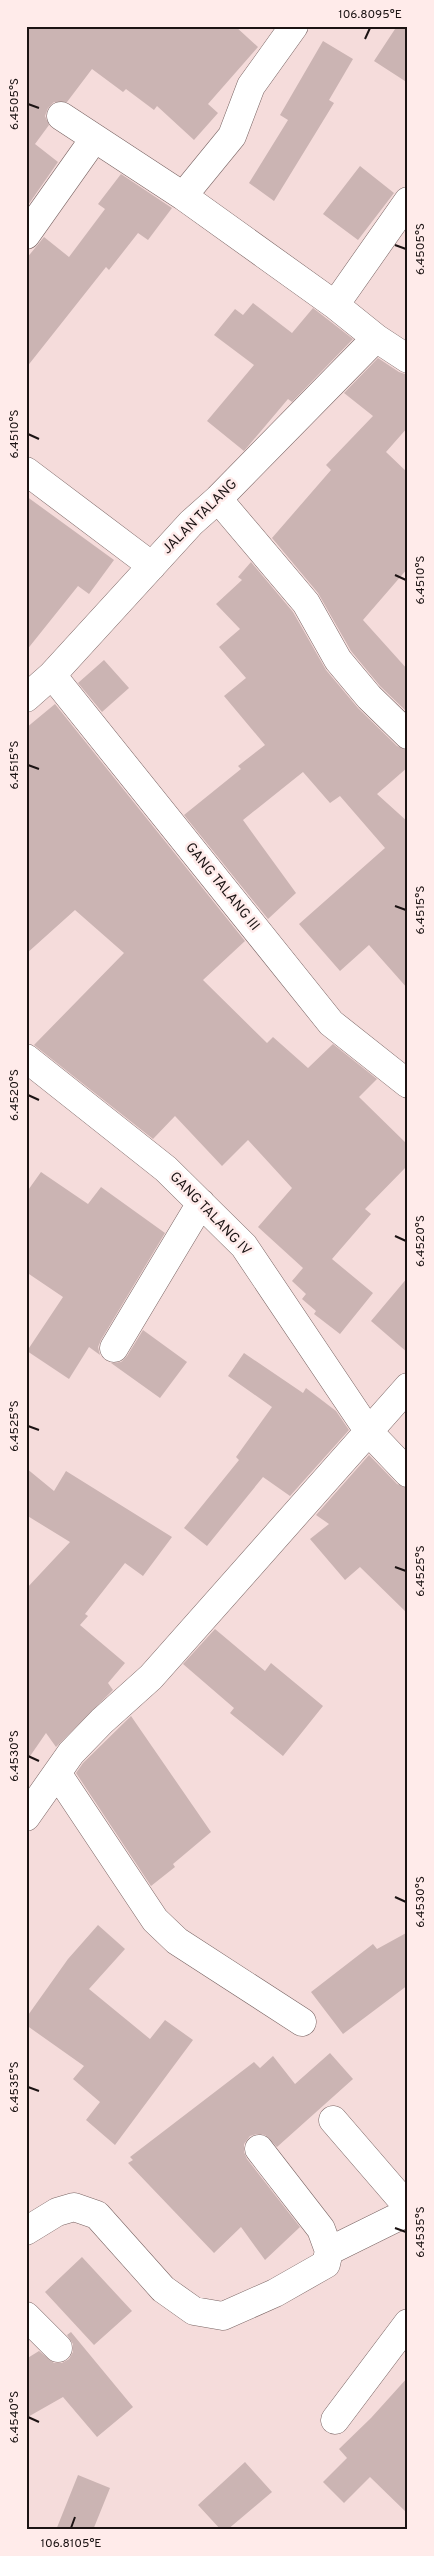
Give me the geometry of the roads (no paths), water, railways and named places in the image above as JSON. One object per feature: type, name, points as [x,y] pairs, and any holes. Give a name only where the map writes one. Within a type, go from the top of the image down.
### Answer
[{"type":"street","points":[[183,196],[232,136],[251,86],[294,26]]},
{"type":"street","points":[[61,116],[183,196],[335,305],[376,338],[408,359]]},
{"type":"street","points":[[26,235],[94,139]]},
{"type":"street","points":[[335,305],[408,201]]},
{"type":"street","name":"JALAN TALANG","points":[[26,698],[52,675],[191,523],[218,499],[376,338]]},
{"type":"street","points":[[26,471],[152,566]]},
{"type":"street","points":[[218,499],[306,602],[338,660],[369,697],[408,735]]},
{"type":"street","name":"GANG TALANG III","points":[[52,675],[331,1023],[408,1084]]},
{"type":"street","name":"GANG TALANG IV","points":[[26,1058],[166,1169],[244,1246],[369,1432],[408,1473]]},
{"type":"street","points":[[114,1348],[201,1203]]},
{"type":"street","points":[[26,1817],[71,1753],[102,1721],[151,1677],[408,1387]]},
{"type":"street","points":[[57,1773],[155,1920],[177,1941],[302,2022]]},
{"type":"street","points":[[333,2120],[408,2207]]},
{"type":"street","points":[[26,2232],[57,2212],[74,2207],[97,2215],[163,2289],[194,2310],[223,2316],[275,2293],[326,2264],[329,2251],[322,2228],[259,2149]]},
{"type":"street","points":[[329,2251],[408,2212]]},
{"type":"street","points":[[26,2316],[58,2348]]},
{"type":"street","points":[[335,2420],[408,2323]]}]
